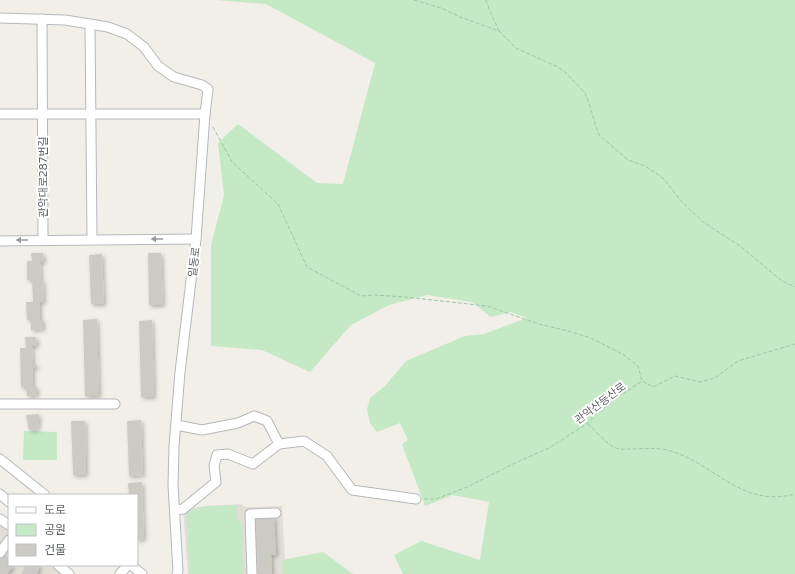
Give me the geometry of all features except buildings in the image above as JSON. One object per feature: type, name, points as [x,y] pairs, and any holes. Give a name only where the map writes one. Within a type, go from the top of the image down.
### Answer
[{"type":"street","name":"일동로","points":[[0,18],[65,20],[108,27],[127,34],[144,47],[158,66],[174,77],[202,85],[208,89],[196,239],[180,372],[176,426],[173,485],[177,574]]},
{"type":"street","points":[[42,20],[43,114]]},
{"type":"street","points":[[90,24],[92,239]]},
{"type":"street","points":[[0,114],[205,114]]},
{"type":"street","name":"관악대로287번길","points":[[43,114],[44,240]]},
{"type":"street","points":[[0,240],[196,239]]},
{"type":"street","points":[[0,404],[115,404]]},
{"type":"street","points":[[176,426],[202,430],[238,423],[254,416],[267,421],[279,444]]},
{"type":"street","points":[[175,510],[184,509],[216,482],[214,466],[217,455],[228,454],[253,464],[279,444],[304,441],[327,456],[352,490],[416,499]]},
{"type":"street","points":[[0,460],[43,494]]},
{"type":"street","points":[[0,494],[8,501]]},
{"type":"street","points":[[252,574],[250,514],[276,513]]},
{"type":"street","points":[[0,519],[8,525]]},
{"type":"street","points":[[0,553],[8,541]]},
{"type":"street","points":[[59,566],[69,574]]},
{"type":"street","points":[[120,574],[127,566]]},
{"type":"street","points":[[132,566],[142,574]]},
{"type":"path","points":[[414,0],[441,8],[460,17],[499,31]]},
{"type":"path","points":[[486,0],[499,31],[516,48],[558,67],[565,72],[585,93],[600,136],[628,160],[645,166],[663,178],[682,202],[703,222],[740,246],[782,281],[795,287]]},
{"type":"path","points":[[212,126],[232,162],[278,204],[307,267],[361,296],[374,295],[405,297],[487,306],[539,324],[591,338],[624,355],[638,366],[642,381]]},
{"type":"path","name":"관악산등산로","points":[[416,499],[436,499],[467,487],[549,448],[588,423],[596,414],[642,381],[653,387],[675,376],[700,382],[715,378],[738,362],[795,344]]},
{"type":"path","points":[[588,423],[616,448],[650,448],[670,450],[691,460],[731,484],[755,495],[771,497],[795,494]]},
{"type":"shaded area","points":[[241,504],[245,507],[282,506],[285,559],[282,560],[283,574],[188,574],[183,509]]},
{"type":"shaded area","points":[[0,523],[8,529],[8,566],[56,566],[66,574],[0,574]]},
{"type":"green space","points":[[216,0],[795,0],[795,574],[403,574],[394,555],[421,541],[480,560],[489,502],[453,495],[425,506],[402,444],[408,440],[400,423],[377,432],[370,423],[367,409],[370,398],[385,386],[406,361],[465,336],[484,334],[527,318],[511,312],[491,317],[472,302],[427,295],[389,305],[351,325],[310,372],[262,350],[211,346],[211,245],[224,195],[218,143],[238,124],[317,183],[343,184],[375,63],[266,4]]},
{"type":"green space","points":[[24,431],[57,432],[57,460],[23,460]]},
{"type":"green space","points":[[237,505],[238,522],[242,521],[244,574],[190,574],[186,511],[208,506]]},
{"type":"green space","points":[[323,552],[353,574],[283,574],[282,560]]}]
